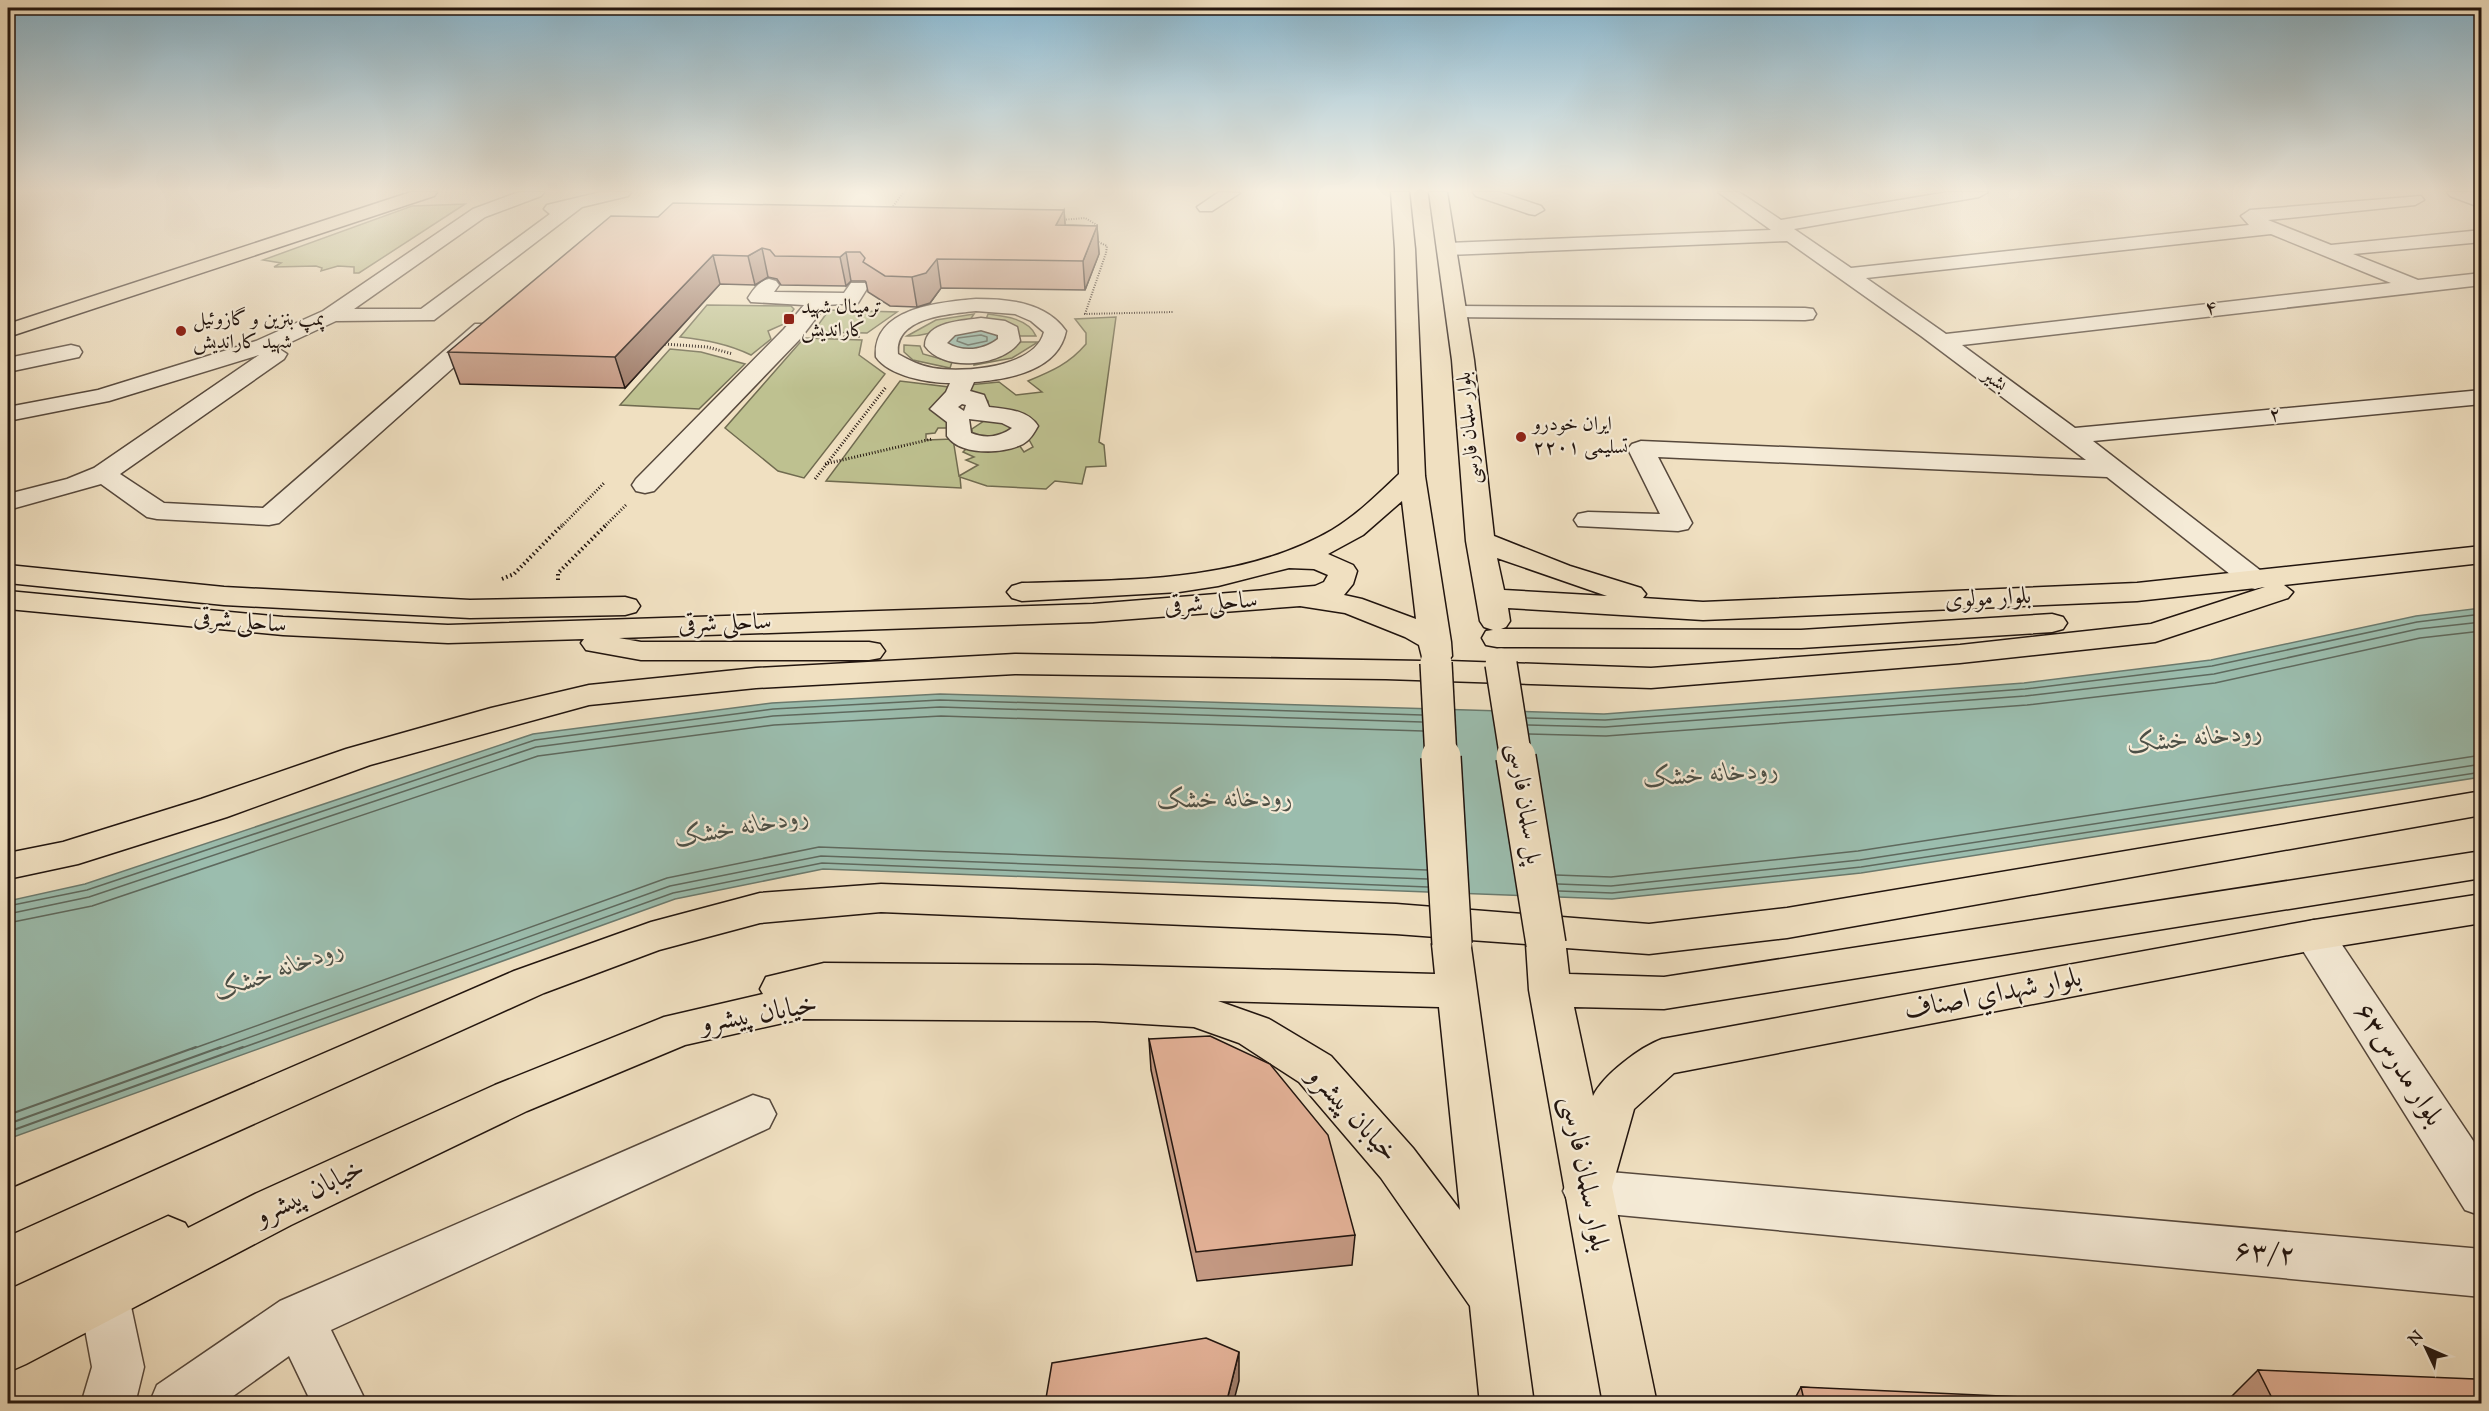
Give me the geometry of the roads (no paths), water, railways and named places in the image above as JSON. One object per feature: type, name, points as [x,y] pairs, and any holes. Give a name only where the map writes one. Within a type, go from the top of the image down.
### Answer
[{"type":"main road","points":[[8,331],[229,258]]},
{"type":"main road","points":[[1405,258],[1412,476],[1436,653],[1456,991],[1507,1404]]},
{"type":"main road","name":"بلوار سلمان فارسی","points":[[1449,258],[1457,312],[1480,541],[1492,598],[1499,651]]},
{"type":"main road","name":"ساحلی شرقی","points":[[8,600],[283,626],[448,634],[538,621],[1180,584],[1237,574],[1331,542],[1367,519],[1412,476]]},
{"type":"main road","points":[[1480,541],[1560,572],[1620,591],[1703,611]]},
{"type":"main road","name":"بلوار مولوی","points":[[1499,651],[1535,637],[1836,637],[2115,619],[2266,586],[2481,554]]},
{"type":"main road","points":[[1283,560],[1319,560],[1343,571],[1341,583],[1331,592],[1300,597]]},
{"type":"main road","name":"بلوار مولوی","points":[[1492,598],[1703,611],[2266,586],[2481,569]]},
{"type":"main road","name":"ساحلی شرقی","points":[[8,574],[224,596],[470,609],[538,621],[1093,613],[1300,597],[1351,604],[1416,630],[1436,653]]},
{"type":"main road","points":[[8,866],[65,855],[214,808],[358,757],[491,719],[589,695],[756,678],[1015,664],[1374,668],[1651,678],[1960,654],[2155,633],[2266,586]]},
{"type":"main road","points":[[1531,600],[1517,607],[1512,618],[1519,629],[1535,637]]},
{"type":"main road","points":[[538,621],[641,651],[919,651],[1015,664]]},
{"type":"main road","name":"پل سلمان فارسی","points":[[1499,651],[1546,944]]},
{"type":"main road","points":[[8,1213],[529,982],[651,937],[760,908],[881,898],[1396,919],[1649,939],[1787,923],[2481,803]]},
{"type":"main road","name":"بلوار شهداي اصناف","points":[[1550,990],[1664,993],[2481,864]]},
{"type":"main road","points":[[2281,895],[2314,935]]},
{"type":"main road","name":"بلوار شهداي اصناف","points":[[1587,1191],[1614,1099],[1662,1057],[2314,935],[2481,908]]},
{"type":"main road","name":"بلوار سلمان فارسی","points":[[1546,944],[1550,990],[1587,1191],[1630,1404]]},
{"type":"main road","name":"خیابان پیشرو","points":[[8,1316],[408,1126],[517,1078],[661,1019],[824,979],[1097,981],[1456,991]]},
{"type":"main road","name":"خیابان پیشرو","points":[[8,1346],[274,1209],[511,1098],[679,1029],[801,1002],[1095,1004],[1196,1010],[1254,1031],[1316,1070],[1397,1163],[1493,1296]]},
{"type":"street","points":[[8,502],[76,485],[103,474],[414,258]]},
{"type":"street","points":[[8,414],[101,396],[221,361],[264,346],[331,315],[426,315],[498,258]]},
{"type":"street","name":"بشیر","points":[[1826,258],[2069,436],[2266,586]]},
{"type":"street","points":[[1850,274],[1999,258]]},
{"type":"street","points":[[2346,258],[2413,285]]},
{"type":"street","name":"۴","points":[[1940,341],[2481,279]]},
{"type":"street","points":[[769,285],[758,298],[851,299],[858,287]]},
{"type":"street","points":[[645,485],[792,334],[820,299]]},
{"type":"street","points":[[961,386],[942,409],[954,415],[959,422],[958,433],[965,440],[994,443],[1017,437],[1026,426],[1008,416],[975,414],[978,405],[976,399],[961,386],[935,375],[902,366],[886,357],[883,346],[885,339],[906,321],[950,307],[996,305],[1021,309],[1047,320],[1055,331],[1051,346],[1045,351],[1012,368],[961,386]]},
{"type":"street","points":[[1457,312],[1805,314]]},
{"type":"street","points":[[103,474],[157,511],[269,517],[500,314]]},
{"type":"street","points":[[8,365],[71,352]]},
{"type":"street","name":"۲","points":[[2069,436],[2481,396]]},
{"type":"street","points":[[1588,520],[1678,523],[1641,449],[2112,469]]},
{"type":"street","name":"بلوار مدرس۶۳","points":[[2314,935],[2481,1195]]},
{"type":"street","points":[[176,1404],[298,1319],[753,1114]]},
{"type":"street","name":"۶۳/۲","points":[[1587,1191],[2481,1273]]},
{"type":"street","points":[[104,1297],[117,1367],[108,1404]]},
{"type":"street","points":[[298,1319],[340,1404]]},
{"type":"water","points":[[982,329],[995,333],[999,339],[987,347],[975,349],[955,347],[946,342],[951,335]]},
{"type":"water","name":"رودخانه خشک","points":[[2481,608],[2481,777],[1861,873],[1612,899],[823,869],[675,899],[8,1139],[8,901],[85,884],[533,734],[772,703],[940,694],[1604,714],[2024,683],[2211,660],[2416,616]]},
{"type":"place","name":"ترمینال شهید کاراندیش","points":[[789,319]]},
{"type":"place","name":"پمپ بنزین و گازوئیل شهید کاراندیش","points":[[181,331]]},
{"type":"place","name":"ایران خودرو تسلیمی ۲۲۰۱","points":[[1521,437]]}]
